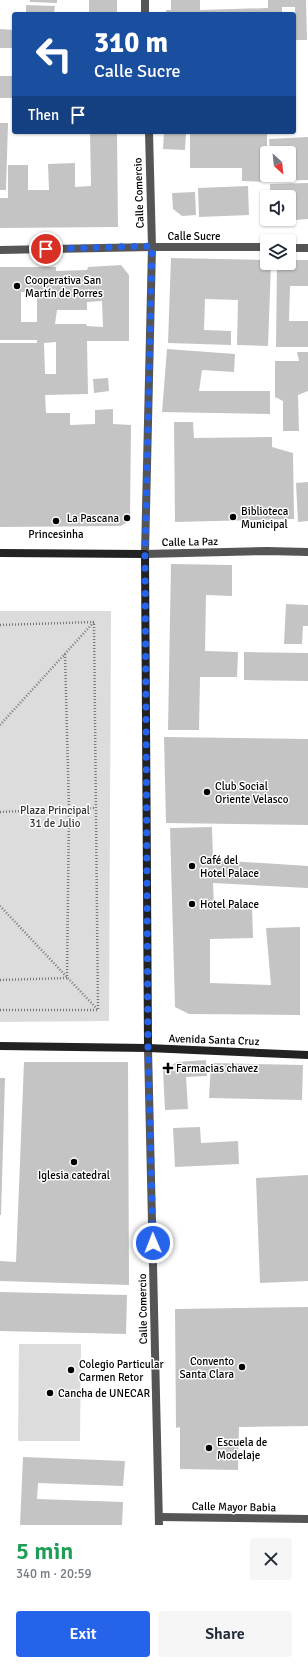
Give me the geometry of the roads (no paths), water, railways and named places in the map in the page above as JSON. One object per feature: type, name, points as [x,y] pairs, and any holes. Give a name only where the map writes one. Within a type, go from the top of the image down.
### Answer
[{"type":"main road","name":"Calle La Paz","points":[[0,553],[145,554]]},
{"type":"main road","name":"Calle Comercio","points":[[145,554],[148,1048]]},
{"type":"main road","name":"Avenida Santa Cruz","points":[[0,1046],[148,1048],[308,1055]]},
{"type":"street","points":[[145,0],[145,12]]},
{"type":"street","name":"Calle Comercio","points":[[145,554],[152,246],[149,134]]},
{"type":"street","name":"Calle Sucre","points":[[0,250],[152,246],[260,247]]},
{"type":"street","points":[[296,248],[308,248]]},
{"type":"street","name":"Calle La Paz","points":[[145,554],[268,551],[308,552]]},
{"type":"street","name":"Calle Comercio","points":[[148,1048],[159,1521]]},
{"type":"street","name":"Calle Mayor Babia","points":[[159,1521],[308,1519]]},
{"type":"place","name":"Cooperativa San Martín de Porres","points":[[17,286]]},
{"type":"place","name":"Biblioteca Municipal","points":[[233,517]]},
{"type":"place","name":"La Pascana","points":[[127,518]]},
{"type":"place","name":"Princesinha","points":[[56,521]]},
{"type":"place","name":"Club Social Oriente Velasco","points":[[207,792]]},
{"type":"place","name":"Café del Hotel Palace","points":[[192,866]]},
{"type":"place","name":"Hotel Palace","points":[[192,904]]},
{"type":"place","name":"Farmacias chavez","points":[[168,1068]]},
{"type":"place","name":"Iglesia catedral","points":[[74,1162]]},
{"type":"place","name":"Convento Santa Clara","points":[[242,1367]]},
{"type":"place","name":"Colegio Particular Carmen Retor","points":[[71,1370]]},
{"type":"place","name":"Cancha de UNECAR","points":[[50,1393]]},
{"type":"place","name":"Escuela de Modelaje","points":[[209,1448]]},
{"type":"park label","name":"Plaza Principal 31 de Julio","points":[[55,816]]}]
